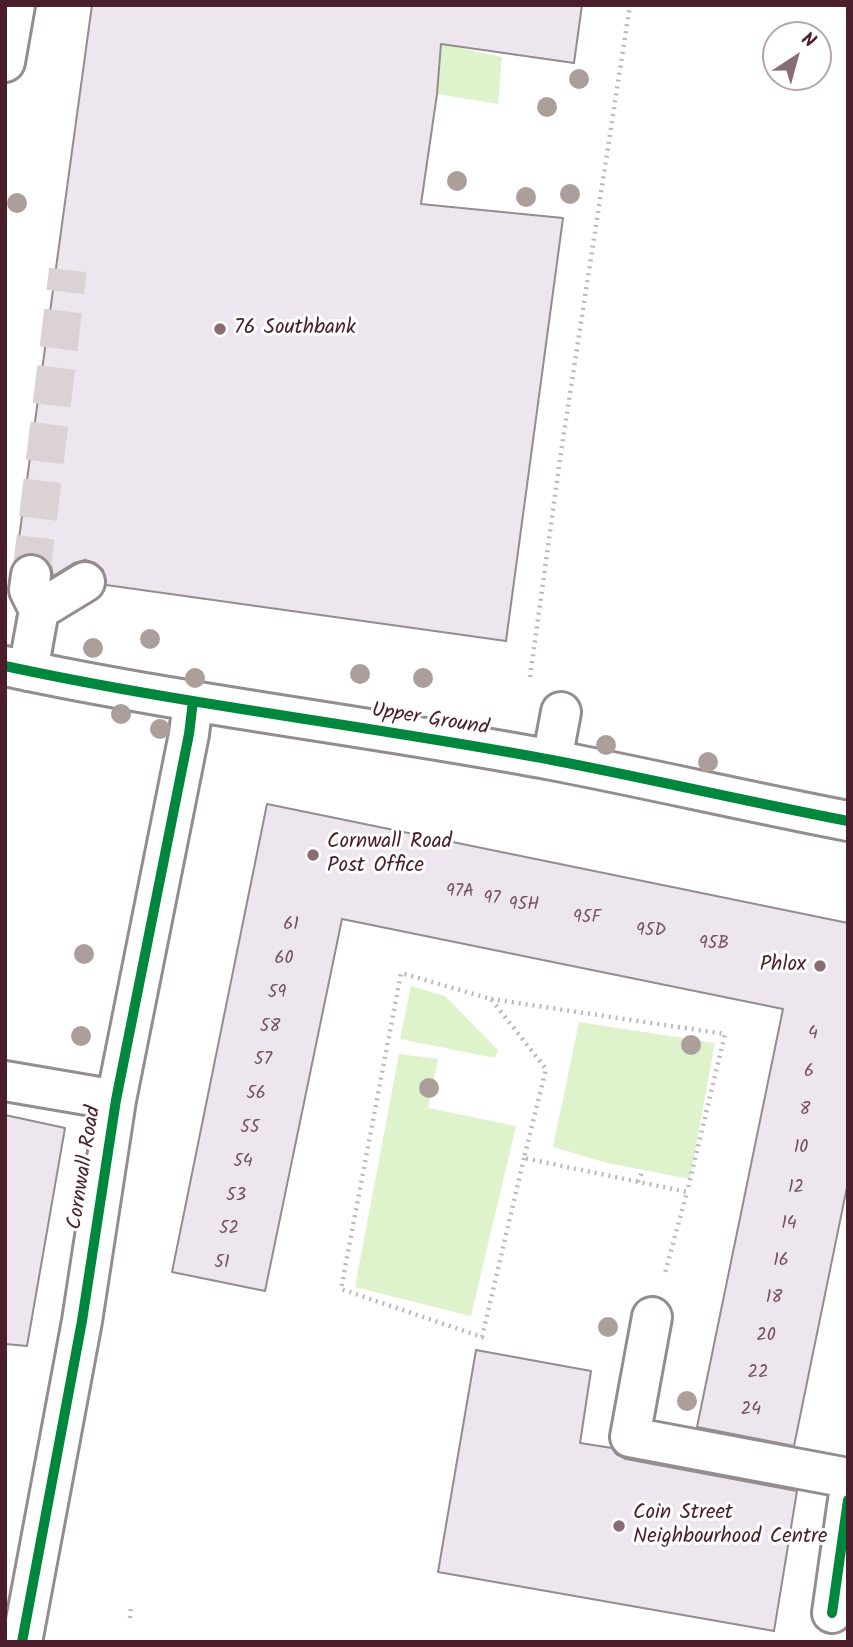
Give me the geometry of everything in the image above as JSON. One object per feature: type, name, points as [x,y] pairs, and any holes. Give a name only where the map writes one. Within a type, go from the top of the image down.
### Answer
[{"type":"street","points":[[5,62],[15,5]]},
{"type":"street","points":[[16,668],[35,642],[35,592],[85,582]]},
{"type":"street","name":"Upper Ground","points":[[16,668],[193,701],[552,760],[848,821]]},
{"type":"street","name":"Cornwall Road","points":[[22,1642],[82,1321],[116,1100],[189,734],[193,701]]},
{"type":"street","points":[[552,760],[561,712]]},
{"type":"street","points":[[5,1082],[116,1100]]},
{"type":"street","points":[[652,1317],[630,1437],[848,1478]]},
{"type":"street","points":[[832,1613],[848,1500]]},
{"type":"path","points":[[530,678],[561,452],[630,5]]},
{"type":"path","points":[[491,999],[546,1069],[482,1337],[341,1289],[401,973],[491,999],[725,1034],[687,1192],[652,1317]]},
{"type":"path","points":[[524,1158],[687,1192]]},
{"type":"path","points":[[638,1182],[643,1170]]},
{"type":"path","points":[[130,1618],[131,1604]]},
{"type":"green space","points":[[441,44],[502,57],[498,104],[437,94]]},
{"type":"green space","points":[[411,986],[445,996],[498,1050],[495,1058],[400,1039]]},
{"type":"green space","points":[[579,1022],[715,1043],[690,1179],[607,1163],[553,1147]]},
{"type":"green space","points":[[399,1054],[438,1059],[428,1108],[516,1126],[471,1316],[355,1287]]},
{"type":"building","name":"76 Southbank","points":[[92,5],[582,5],[574,63],[441,44],[437,94],[421,204],[563,218],[506,641],[106,585],[103,570],[95,563],[85,560],[74,563],[53,576],[51,566],[44,557],[33,553],[16,560]]},
{"type":"building","points":[[267,804],[848,923],[848,1182],[794,1446],[697,1427],[783,1009],[342,919],[265,1291],[172,1272]]},
{"type":"building","points":[[5,1115],[65,1128],[27,1346],[5,1344]]},
{"type":"building","name":"Coin Street Neighbourhood Centre","points":[[476,1350],[591,1371],[580,1443],[612,1448],[616,1454],[626,1459],[797,1491],[774,1631],[438,1572]]},
{"type":"tunnel","points":[[31,575],[68,270]]},
{"type":"cycle path","points":[[5,666],[210,704],[552,760],[848,821]]},
{"type":"cycle path","points":[[22,1642],[82,1321],[116,1100],[189,734],[193,701]]},
{"type":"cycle path","points":[[832,1613],[848,1500]]},
{"type":"place","name":"76 Southbank","points":[[220,329]]},
{"type":"place","name":"Cornwall Road Post Office","points":[[313,855]]},
{"type":"place","name":"Phlox","points":[[820,966]]},
{"type":"place","name":"Coin Street Neighbourhood Centre","points":[[619,1526]]}]
